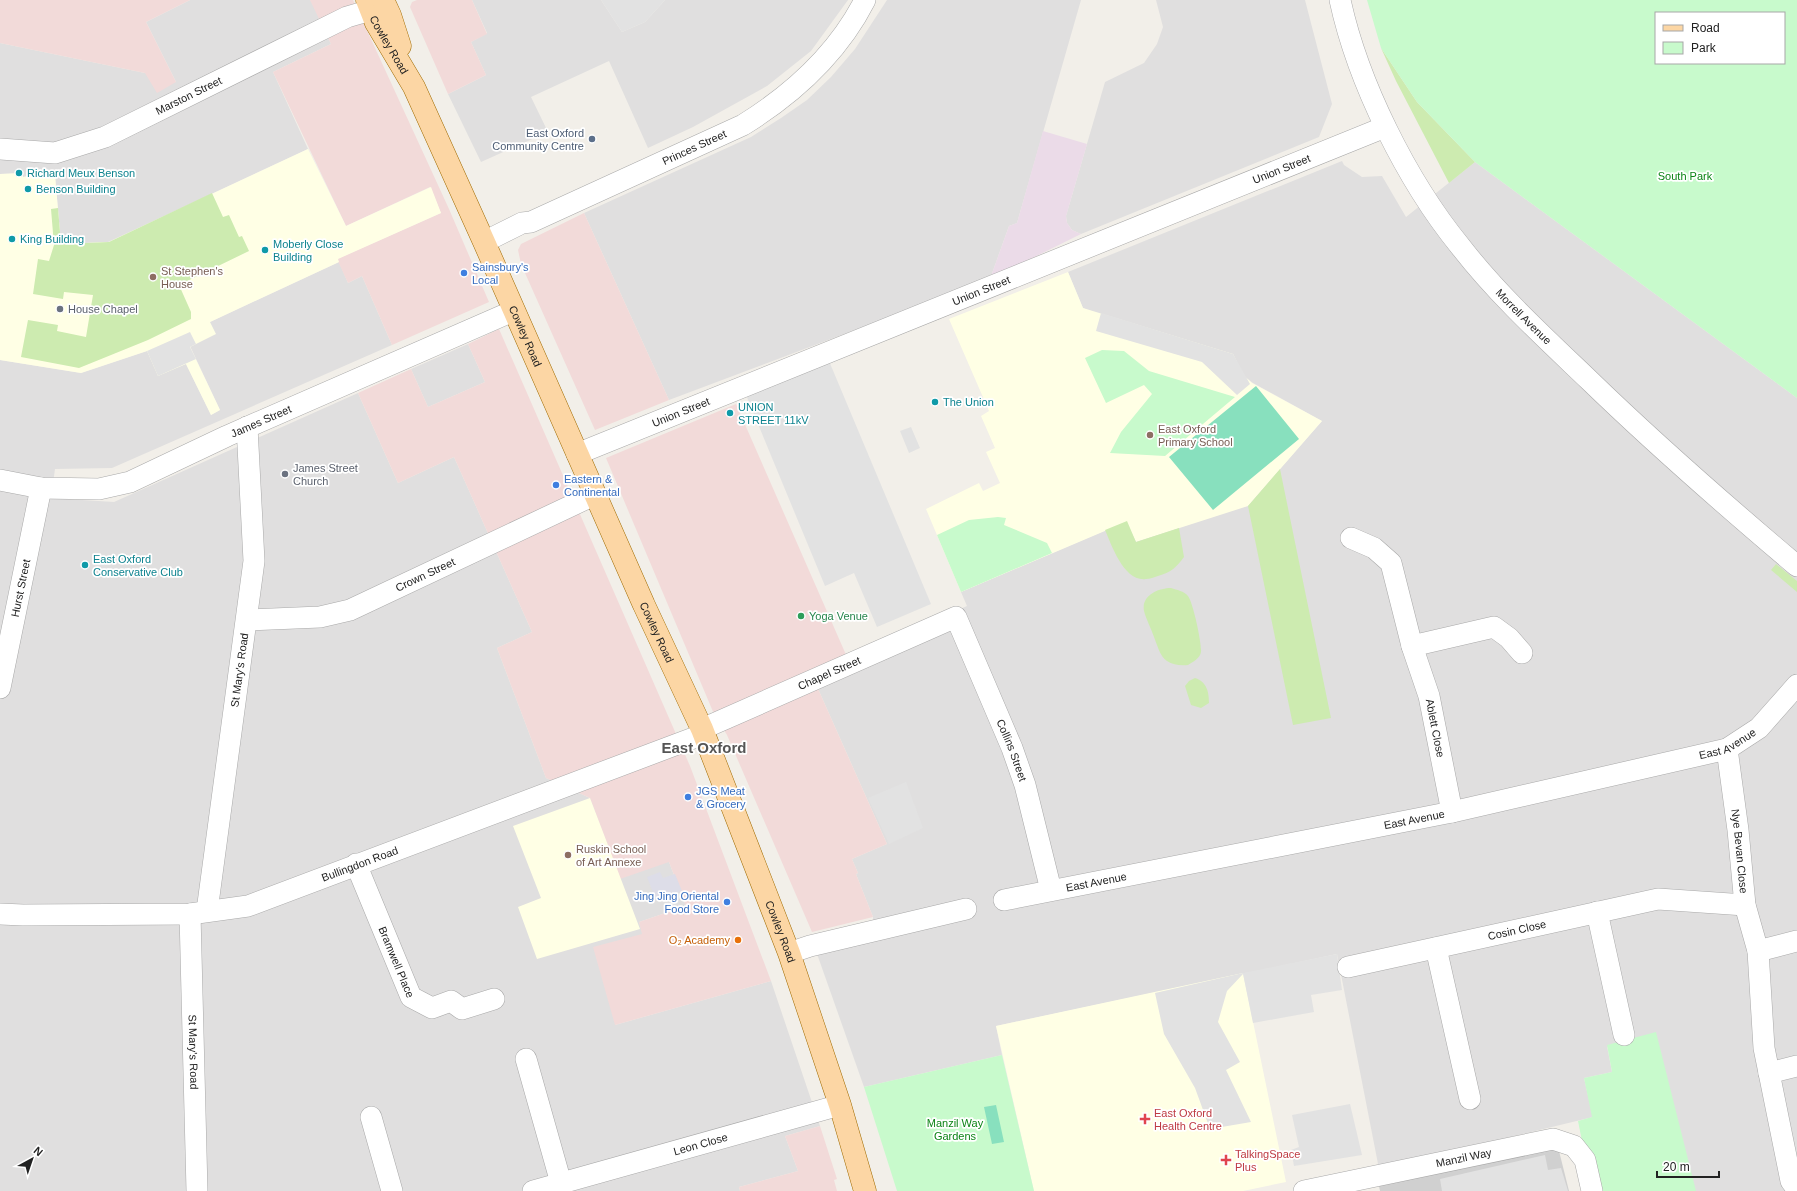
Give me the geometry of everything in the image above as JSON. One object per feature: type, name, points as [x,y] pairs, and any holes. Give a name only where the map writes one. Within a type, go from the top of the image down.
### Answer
[{"type":"main road","name":"Cowley Road","points":[[379,3],[376,23],[414,88],[484,242],[594,494],[703,731],[789,953],[840,1105],[865,1191]]},
{"type":"street","name":"Princes Street","points":[[484,242],[522,223],[531,222],[742,125],[767,110],[812,72],[838,44],[865,0]]},
{"type":"street","name":"Morrell Avenue","points":[[1340,0],[1345,23],[1385,128],[1425,197],[1459,245],[1494,286],[1639,428],[1797,566]]},
{"type":"street","name":"Marston Street","points":[[0,149],[55,152],[105,137],[347,17],[379,3]]},
{"type":"street","name":"Union Street","points":[[577,454],[1385,128]]},
{"type":"street","name":"James Street","points":[[0,480],[41,488],[99,489],[130,482],[247,428],[514,311]]},
{"type":"street","name":"St Mary's Road","points":[[197,1191],[198,912],[247,620],[254,561],[247,428]]},
{"type":"street","name":"Hurst Street","points":[[0,688],[41,488]]},
{"type":"street","name":"Crown Street","points":[[247,620],[320,616],[350,610],[594,494]]},
{"type":"street","name":"Ablett Close","points":[[1351,538],[1374,548],[1391,563],[1412,646],[1429,696],[1452,812]]},
{"type":"street","name":"Chapel Street","points":[[703,731],[956,617]]},
{"type":"street","name":"Collins Street","points":[[956,617],[1012,748],[1025,785],[1051,890]]},
{"type":"street","points":[[1412,646],[1494,627],[1509,638],[1522,653]]},
{"type":"street","name":"East Avenue","points":[[1004,900],[1452,812],[1727,750],[1759,728],[1797,685]]},
{"type":"street","name":"Bullingdon Road","points":[[0,914],[22,915],[198,912],[248,906],[356,864],[637,760],[703,731]]},
{"type":"street","name":"Nye Bevan Close","points":[[1727,750],[1745,905],[1758,951],[1764,1048],[1791,1181],[1797,1189]]},
{"type":"street","name":"Bramwell Place","points":[[356,864],[411,997],[432,1008],[451,1001],[462,1009],[494,999]]},
{"type":"street","name":"Cosin Close","points":[[1348,967],[1658,899],[1745,905]]},
{"type":"street","points":[[789,953],[810,946],[966,909]]},
{"type":"street","points":[[1597,912],[1624,1035]]},
{"type":"street","points":[[1758,951],[1797,941]]},
{"type":"street","points":[[1436,948],[1470,1099]]},
{"type":"street","points":[[526,1058],[561,1183]]},
{"type":"street","points":[[1769,1073],[1797,1066]]},
{"type":"street","name":"Leon Close","points":[[533,1191],[840,1105]]},
{"type":"street","points":[[371,1117],[392,1191]]},
{"type":"street","name":"Manzil Way","points":[[1304,1191],[1553,1139],[1574,1146],[1585,1160],[1592,1191]]},
{"type":"shaded area","points":[[0,0],[190,0],[146,22],[176,82],[157,93],[145,73],[0,43]]},
{"type":"shaded area","points":[[190,0],[311,0],[331,44],[273,72],[308,149],[108,242],[61,244],[55,175],[46,175],[45,172],[23,177],[23,173],[0,174],[0,43],[145,73],[176,82],[146,22]]},
{"type":"shaded area","points":[[310,0],[353,0],[449,209],[489,302],[392,345],[362,276],[348,283],[337,259],[441,213],[430,187],[346,226],[273,72],[331,44]]},
{"type":"shaded area","points":[[417,0],[472,0],[487,34],[471,42],[486,75],[448,94],[410,7],[412,2]]},
{"type":"shaded area","points":[[472,0],[601,0],[622,32],[645,22],[665,0],[848,0],[811,51],[767,86],[693,127],[648,148],[609,61],[531,97],[548,132],[481,162],[448,94],[486,75],[471,42],[487,33]]},
{"type":"shaded area","points":[[601,0],[665,0],[645,22],[622,32]]},
{"type":"shaded area","points":[[887,0],[1081,0],[1017,223],[1009,226],[990,279],[669,400],[584,213],[751,137],[807,100],[831,77],[855,49]]},
{"type":"shaded area","points":[[1156,0],[1305,0],[1332,104],[1319,137],[1081,234],[1072,230],[1067,223],[1066,216],[1105,82],[1144,63],[1157,44],[1163,27]]},
{"type":"shaded area","points":[[1043,131],[1087,144],[1066,216],[1067,223],[1072,230],[1081,234],[990,279],[1009,226],[1017,223]]},
{"type":"shaded area","name":"St Stephen's House","points":[[308,149],[346,226],[431,187],[441,213],[338,259],[339,262],[210,322],[216,334],[190,347],[220,410],[211,415],[186,364],[158,376],[147,351],[81,373],[0,360],[0,174],[23,173],[23,177],[45,172],[46,175],[55,175],[61,244],[109,242]]},
{"type":"shaded area","points":[[1342,161],[1344,165],[1362,177],[1382,176],[1406,217],[1475,162],[1797,398],[1797,1191],[1695,1191],[1607,1046],[1612,1072],[1584,1078],[1593,1117],[1379,1169],[1337,954],[996,1026],[1002,1055],[864,1087],[816,951],[874,937],[873,917],[856,874],[858,873],[852,859],[887,844],[811,673],[967,606],[961,592],[1127,521],[1247,506],[1322,421],[1253,383],[1244,376],[1083,308],[1068,272]]},
{"type":"shaded area","points":[[584,213],[669,400],[595,430],[521,264],[518,250],[521,244]]},
{"type":"shaded area","points":[[339,262],[348,283],[362,276],[392,345],[112,468],[55,469],[51,498],[114,502],[358,393],[398,483],[454,457],[532,632],[497,648],[546,778],[590,798],[669,862],[686,906],[639,922],[643,934],[615,1025],[771,981],[820,1126],[785,1136],[798,1171],[739,1187],[740,1191],[0,1191],[0,360],[81,373],[147,351],[186,364],[211,415],[220,410],[190,346],[210,322]]},
{"type":"shaded area","name":"East Oxford Primary School","points":[[1068,272],[1083,308],[1233,354],[1244,376],[1252,383],[1322,421],[1248,506],[1136,542],[1126,522],[961,592],[926,509],[979,483],[983,491],[1000,483],[986,452],[995,448],[981,416],[989,411],[949,319]]},
{"type":"shaded area","points":[[1101,313],[1233,354],[1250,384],[1237,395],[1202,362],[1096,331]]},
{"type":"shaded area","points":[[499,329],[690,766],[771,981],[615,1025],[593,947],[642,934],[639,922],[686,906],[669,862],[620,879],[590,798],[546,778],[497,648],[532,632],[454,457],[398,483],[358,393],[411,369],[428,407],[485,382],[468,344]]},
{"type":"shaded area","points":[[190,332],[196,344],[190,347],[196,359],[158,376],[147,351]]},
{"type":"shaded area","points":[[468,344],[485,382],[428,407],[411,369]]},
{"type":"shaded area","points":[[829,361],[931,604],[877,627],[854,573],[825,586],[746,395]]},
{"type":"shaded area","points":[[736,404],[847,657],[811,673],[887,844],[852,859],[858,873],[856,874],[873,917],[812,932],[727,735],[714,714],[606,458]]},
{"type":"shaded area","points":[[911,427],[920,448],[909,453],[900,431]]},
{"type":"shaded area","points":[[906,782],[923,828],[889,844],[868,798]]},
{"type":"shaded area","name":"Ruskin School of Art Annexe","points":[[590,798],[640,929],[537,959],[518,907],[541,898],[513,826]]},
{"type":"shaded area","points":[[660,872],[663,878],[675,874],[682,891],[656,900],[647,877]]},
{"type":"shaded area","points":[[1337,954],[1342,990],[1311,995],[1314,1012],[1253,1023],[1243,974],[1227,991],[1218,1022],[1240,1062],[1226,1070],[1251,1122],[1210,1129],[1195,1088],[1164,1034],[1155,993],[1243,973]]},
{"type":"shaded area","name":"East Oxford Health Centre","points":[[1243,973],[1286,1182],[1243,1191],[1034,1191],[996,1026]]},
{"type":"shaded area","points":[[1350,1104],[1362,1155],[1294,1166],[1291,1150],[1299,1147],[1292,1115]]},
{"type":"shaded area","points":[[820,1126],[837,1179],[834,1180],[837,1191],[740,1191],[739,1187],[798,1171],[785,1136]]},
{"type":"shaded area","points":[[1558,1147],[1569,1191],[1380,1191],[1379,1186]]},
{"type":"shaded area","points":[[1545,1155],[1548,1170],[1561,1168],[1568,1191],[1442,1191],[1440,1179]]},
{"type":"green space","name":"South Park","points":[[1367,0],[1797,0],[1797,398],[1475,162],[1417,102],[1381,48]]},
{"type":"green space","points":[[1381,48],[1417,102],[1475,162],[1449,183],[1396,81]]},
{"type":"green space","points":[[212,193],[223,217],[229,215],[239,237],[242,236],[249,251],[179,285],[191,312],[191,319],[148,340],[79,368],[21,357],[28,320],[58,325],[57,331],[86,337],[93,295],[64,292],[63,299],[33,294],[38,259],[49,261],[54,245],[51,209],[58,208],[61,244],[109,242]]},
{"type":"green space","points":[[1102,350],[1124,351],[1149,371],[1235,397],[1165,456],[1110,453],[1121,432],[1152,394],[1144,385],[1106,403],[1085,358]]},
{"type":"green space","points":[[1256,386],[1299,439],[1213,510],[1169,457]]},
{"type":"green space","points":[[1280,469],[1331,718],[1293,725],[1248,506]]},
{"type":"green space","points":[[998,517],[1006,518],[1004,525],[1047,543],[1052,553],[961,592],[937,535],[969,520]]},
{"type":"green space","points":[[1127,521],[1136,542],[1179,528],[1184,557],[1173,569],[1163,574],[1146,579],[1131,575],[1120,562],[1105,530]]},
{"type":"green space","points":[[1776,564],[1797,581],[1797,592],[1771,570]]},
{"type":"green space","points":[[1171,588],[1188,596],[1197,623],[1201,652],[1198,658],[1188,665],[1172,663],[1162,657],[1144,611],[1145,601],[1148,597],[1161,589]]},
{"type":"green space","points":[[1195,678],[1205,685],[1208,695],[1209,703],[1201,708],[1191,705],[1185,686],[1189,681]]},
{"type":"green space","points":[[1656,1032],[1696,1191],[1592,1191],[1578,1121],[1592,1117],[1584,1078],[1612,1072],[1607,1045]]},
{"type":"green space","name":"Manzil Way Gardens","points":[[1002,1055],[1034,1191],[897,1191],[864,1087]]},
{"type":"green space","points":[[996,1105],[1004,1142],[992,1144],[984,1107]]},
{"type":"place","name":"East Oxford Community Centre","points":[[592,139]]},
{"type":"place","name":"Richard Meux Benson","points":[[19,173]]},
{"type":"place","name":"Benson Building","points":[[28,189]]},
{"type":"place","name":"King Building","points":[[12,239]]},
{"type":"place","name":"Moberly Close Building","points":[[265,250]]},
{"type":"place","name":"Sainsbury's Local","points":[[464,273]]},
{"type":"place","name":"St Stephen's House","points":[[153,277]]},
{"type":"place","name":"House Chapel","points":[[60,309]]},
{"type":"place","name":"The Union","points":[[935,402]]},
{"type":"place","name":"UNION STREET 11kV","points":[[730,413]]},
{"type":"place","name":"East Oxford Primary School","points":[[1150,435]]},
{"type":"place","name":"James Street Church","points":[[285,474]]},
{"type":"place","name":"Eastern & Continental","points":[[556,485]]},
{"type":"place","name":"East Oxford Conservative Club","points":[[85,565]]},
{"type":"place","name":"Yoga Venue","points":[[801,616]]},
{"type":"place","name":"JGS Meat & Grocery","points":[[688,797]]},
{"type":"place","name":"Ruskin School of Art Annexe","points":[[568,855]]},
{"type":"place","name":"Jing Jing Oriental Food Store","points":[[727,902]]},
{"type":"place","name":"O₂ Academy","points":[[738,940]]},
{"type":"place","name":"East Oxford Health Centre","points":[[1145,1119]]},
{"type":"place","name":"TalkingSpace Plus","points":[[1226,1160]]},
{"type":"district","name":"East Oxford","points":[[704,748]]}]
